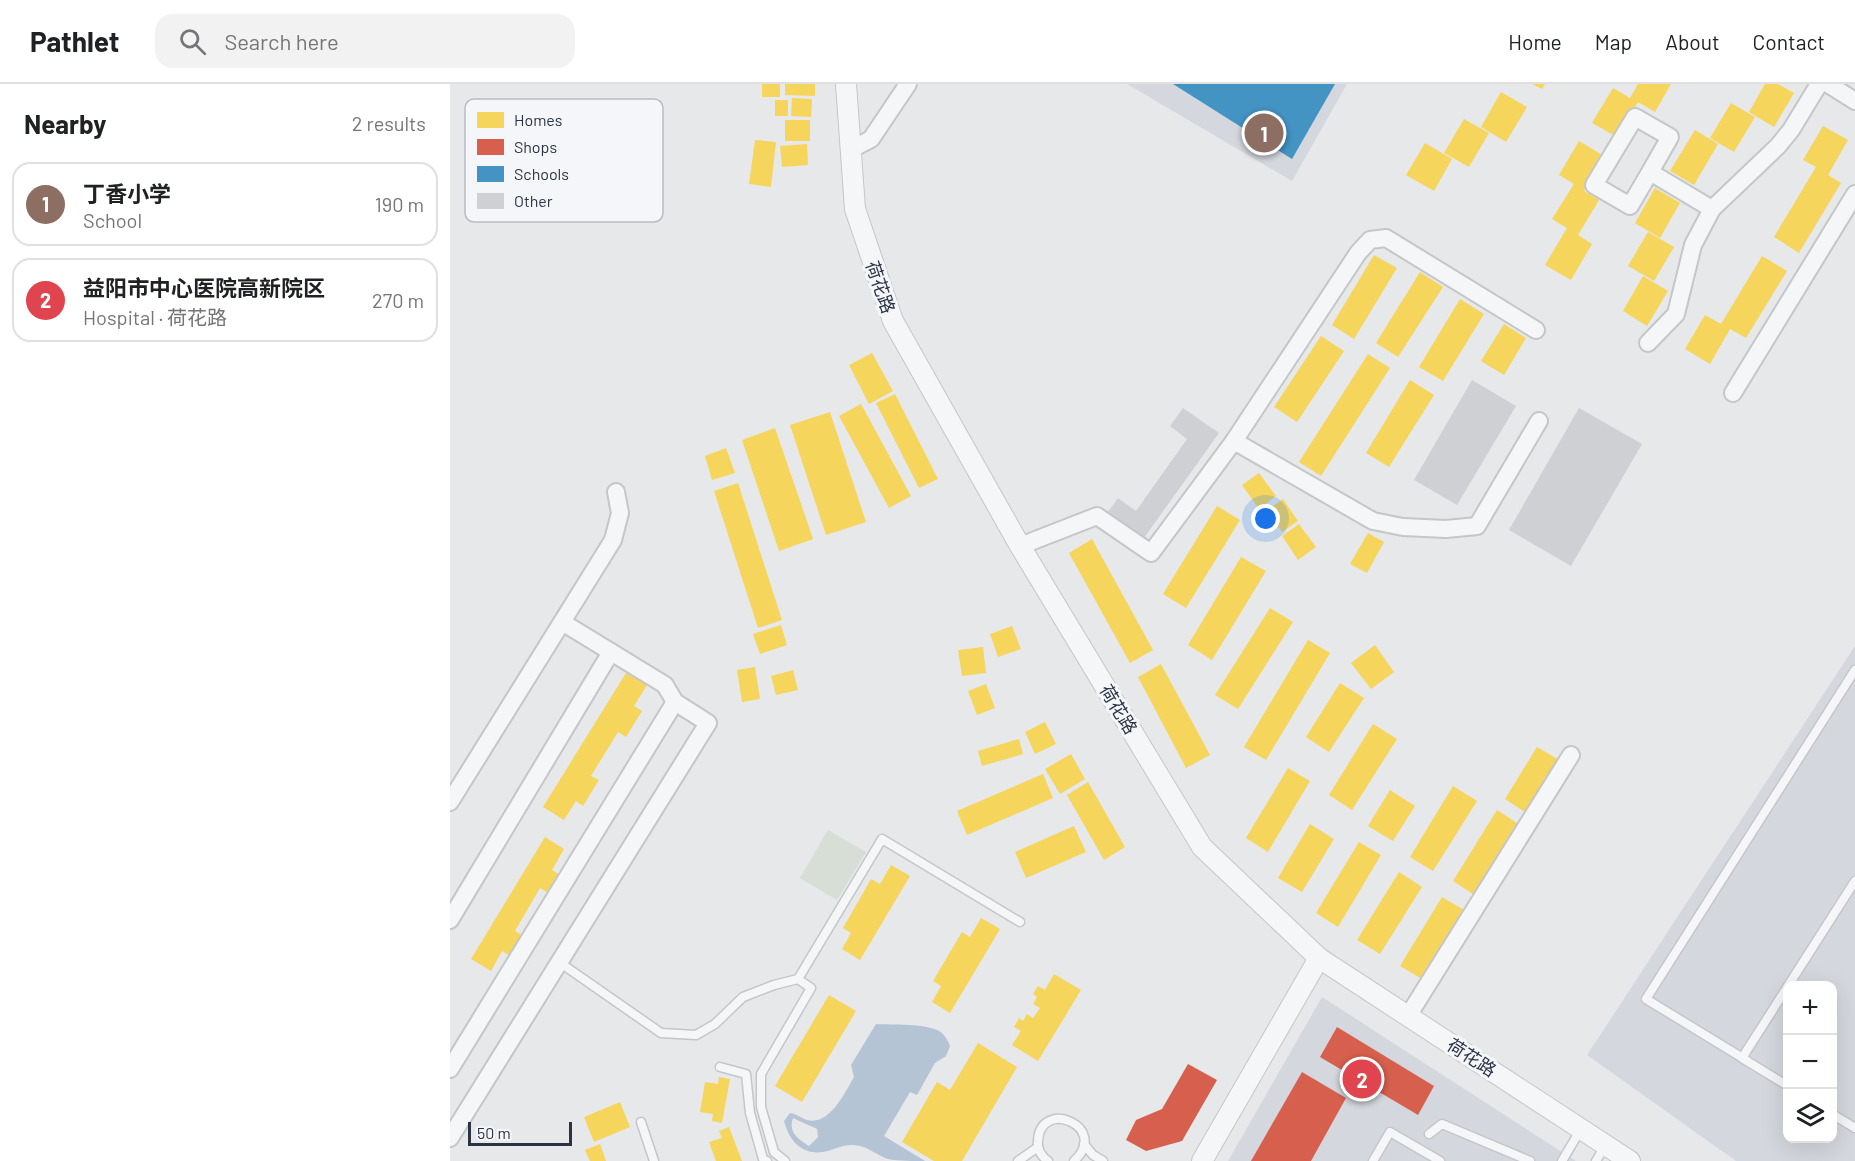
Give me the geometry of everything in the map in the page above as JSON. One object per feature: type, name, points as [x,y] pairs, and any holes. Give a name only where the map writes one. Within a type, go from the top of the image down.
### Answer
[{"type":"street","name":"荷花路","points":[[846,84],[855,209],[893,321],[1020,546],[1202,847],[1319,958],[1581,1129],[1601,1153],[1630,1161]]},
{"type":"street","points":[[850,150],[871,139],[908,84]]},
{"type":"street","points":[[1648,343],[1676,314],[1693,245],[1712,208],[1784,138],[1819,84]]},
{"type":"street","points":[[1828,84],[1855,101]]},
{"type":"street","points":[[1635,117],[1670,137],[1650,172],[1630,206],[1594,185],[1635,117]]},
{"type":"street","points":[[1650,172],[1712,208]]},
{"type":"street","points":[[1732,393],[1855,194]]},
{"type":"street","points":[[1020,546],[1097,516],[1151,553],[1233,441],[1358,253],[1370,240],[1386,238],[1536,330]]},
{"type":"street","points":[[1233,441],[1373,521],[1403,527],[1446,530],[1477,526],[1539,422]]},
{"type":"street","points":[[450,802],[613,540],[621,513],[616,492]]},
{"type":"street","points":[[450,1138],[708,723],[675,702],[664,685],[562,622]]},
{"type":"street","points":[[450,920],[611,652]]},
{"type":"street","points":[[450,1069],[675,702]]},
{"type":"street","points":[[1408,1016],[1571,755]]},
{"type":"street","points":[[1202,1161],[1319,958]]},
{"type":"lane","points":[[1783,1083],[1646,999],[1855,670]]},
{"type":"lane","points":[[559,962],[661,1033],[696,1035],[715,1024],[743,996],[798,979],[882,839],[1020,922]]},
{"type":"lane","points":[[1791,981],[1855,881]]},
{"type":"lane","points":[[785,1161],[774,1152],[761,1107],[761,1074],[812,988],[798,979]]},
{"type":"lane","points":[[1746,1060],[1742,1058],[1783,994]]},
{"type":"lane","points":[[720,1067],[746,1074],[750,1113],[763,1159],[767,1161]]},
{"type":"lane","points":[[1837,1117],[1855,1128]]},
{"type":"lane","points":[[1048,1161],[1040,1153],[1038,1147],[1039,1133],[1053,1120],[1066,1119],[1078,1125],[1084,1137],[1083,1150],[1075,1161]]},
{"type":"lane","points":[[641,1122],[654,1161]]},
{"type":"lane","points":[[1429,1134],[1442,1124],[1530,1161]]},
{"type":"lane","points":[[1562,1161],[1581,1129]]},
{"type":"lane","points":[[1373,1161],[1390,1132],[1440,1161]]},
{"type":"lane","points":[[1084,1144],[1093,1155],[1103,1161]]},
{"type":"lane","points":[[1018,1161],[1038,1147]]},
{"type":"shaded area","points":[[1127,84],[1347,84],[1292,181]]},
{"type":"shaded area","points":[[1855,646],[1855,1161],[1736,1161],[1587,1055]]},
{"type":"shaded area","points":[[828,830],[866,852],[837,900],[800,878]]},
{"type":"shaded area","points":[[1322,997],[1576,1161],[1228,1161]]},
{"type":"water","points":[[876,1024],[933,1028],[946,1037],[950,1046],[946,1056],[935,1063],[917,1095],[910,1092],[884,1136],[925,1161],[888,1159],[864,1147],[854,1145],[823,1152],[808,1151],[802,1149],[793,1140],[784,1121],[790,1113],[807,1120],[815,1120],[830,1113],[854,1077],[851,1065]],"holes":[[[793,1118],[817,1129],[818,1137],[809,1146],[793,1131]]]},
{"type":"building: Homes","points":[[762,84],[780,84],[780,97],[762,97]]},
{"type":"building: Homes","points":[[785,84],[815,84],[815,96],[785,95]]},
{"type":"building: Homes","points":[[1532,84],[1545,84],[1542,89]]},
{"type":"building: Homes","points":[[1638,84],[1671,84],[1655,112],[1638,102],[1617,137],[1592,123],[1613,88],[1630,98]]},
{"type":"building: Homes","points":[[1765,84],[1778,84],[1794,93],[1774,127],[1749,112]]},
{"type":"building: Homes","points":[[1501,92],[1527,107],[1506,142],[1481,127]]},
{"type":"building: Homes","points":[[792,98],[812,99],[811,117],[791,116]]},
{"type":"building: Homes","points":[[775,100],[788,100],[788,116],[775,116]]},
{"type":"building: Homes","points":[[1731,103],[1755,117],[1734,152],[1710,138]]},
{"type":"building: Homes","points":[[1464,119],[1489,133],[1469,167],[1444,153]]},
{"type":"building: Homes","points":[[785,120],[810,120],[810,141],[785,141]]},
{"type":"building: Homes","points":[[1823,126],[1848,140],[1828,175],[1841,183],[1799,253],[1774,237],[1816,167],[1803,160]]},
{"type":"building: Homes","points":[[1695,130],[1718,144],[1694,185],[1670,171]]},
{"type":"building: Homes","points":[[755,140],[776,142],[771,187],[749,184]]},
{"type":"building: Homes","points":[[1579,141],[1604,156],[1584,191],[1599,200],[1578,235],[1592,244],[1571,280],[1545,265],[1567,228],[1552,219],[1574,184],[1559,175]]},
{"type":"building: Homes","points":[[1425,143],[1452,159],[1434,191],[1406,175]]},
{"type":"building: Homes","points":[[807,144],[808,165],[782,167],[780,146]]},
{"type":"building: Homes","points":[[1655,188],[1680,203],[1660,238],[1635,223]]},
{"type":"building: Homes","points":[[1648,232],[1674,247],[1654,281],[1628,266]]},
{"type":"building: Homes","points":[[1374,255],[1397,268],[1354,339],[1332,325]]},
{"type":"building: Homes","points":[[1762,256],[1787,271],[1746,338],[1730,329],[1710,364],[1685,349],[1705,315],[1721,324]]},
{"type":"building: Homes","points":[[1420,272],[1443,287],[1398,357],[1376,343]]},
{"type":"building: Homes","points":[[1643,276],[1668,291],[1647,326],[1623,311]]},
{"type":"building: Homes","points":[[1460,299],[1484,314],[1443,381],[1419,367]]},
{"type":"building: Homes","points":[[1504,324],[1526,338],[1504,375],[1481,361]]},
{"type":"building: Homes","points":[[1321,336],[1344,351],[1297,422],[1274,407]]},
{"type":"building: Homes","points":[[872,353],[893,391],[869,404],[849,365]]},
{"type":"building: Homes","points":[[1368,354],[1390,368],[1321,476],[1299,462]]},
{"type":"building: Homes","points":[[1410,380],[1434,395],[1389,467],[1366,453]]},
{"type":"building: Homes","points":[[895,394],[938,479],[919,488],[876,403]]},
{"type":"building: Homes","points":[[861,404],[911,496],[889,508],[839,416]]},
{"type":"building: Homes","points":[[830,412],[866,522],[826,535],[790,425]]},
{"type":"building: Homes","points":[[775,428],[813,539],[779,551],[742,440]]},
{"type":"building: Homes","points":[[726,448],[735,473],[712,480],[705,456]]},
{"type":"building: Homes","points":[[1259,473],[1276,496],[1259,509],[1242,485]]},
{"type":"building: Homes","points":[[738,483],[782,620],[758,628],[714,491]]},
{"type":"building: Homes","points":[[1283,499],[1298,521],[1282,532],[1267,510]]},
{"type":"building: Homes","points":[[1217,506],[1240,520],[1186,608],[1163,594]]},
{"type":"building: Homes","points":[[1299,524],[1316,547],[1298,560],[1282,536]]},
{"type":"building: Homes","points":[[1368,533],[1384,542],[1367,573],[1350,564]]},
{"type":"building: Homes","points":[[1092,539],[1153,650],[1130,663],[1069,553]]},
{"type":"building: Homes","points":[[1241,557],[1266,571],[1212,660],[1188,645]]},
{"type":"building: Homes","points":[[1270,608],[1293,622],[1238,709],[1215,695]]},
{"type":"building: Homes","points":[[781,625],[787,645],[760,654],[753,634]]},
{"type":"building: Homes","points":[[1012,626],[1021,649],[998,657],[990,634]]},
{"type":"building: Homes","points":[[1308,640],[1330,653],[1266,760],[1244,747]]},
{"type":"building: Homes","points":[[1375,645],[1394,672],[1371,689],[1351,663]]},
{"type":"building: Homes","points":[[983,647],[986,673],[962,676],[958,650]]},
{"type":"building: Homes","points":[[1161,664],[1210,755],[1186,768],[1138,677]]},
{"type":"building: Homes","points":[[755,667],[760,699],[742,702],[737,670]]},
{"type":"building: Homes","points":[[793,670],[798,690],[776,695],[771,676]]},
{"type":"building: Homes","points":[[626,673],[647,685],[634,706],[642,711],[626,737],[618,732],[591,776],[599,780],[583,806],[576,801],[564,820],[543,807]]},
{"type":"building: Homes","points":[[1340,683],[1364,698],[1329,752],[1306,737]]},
{"type":"building: Homes","points":[[986,684],[995,708],[977,715],[968,691]]},
{"type":"building: Homes","points":[[1045,722],[1056,744],[1035,754],[1025,732]]},
{"type":"building: Homes","points":[[1373,724],[1397,739],[1352,810],[1329,795]]},
{"type":"building: Homes","points":[[1019,739],[1023,754],[982,766],[978,751]]},
{"type":"building: Homes","points":[[1537,747],[1561,761],[1528,814],[1505,799]]},
{"type":"building: Homes","points":[[1071,754],[1085,779],[1060,794],[1045,769]]},
{"type":"building: Homes","points":[[1288,768],[1310,781],[1268,852],[1246,838]]},
{"type":"building: Homes","points":[[1043,774],[1053,798],[967,835],[957,811]]},
{"type":"building: Homes","points":[[1088,782],[1125,847],[1104,860],[1067,795]]},
{"type":"building: Homes","points":[[1453,786],[1477,801],[1433,871],[1410,857]]},
{"type":"building: Homes","points":[[1390,790],[1415,806],[1393,841],[1368,826]]},
{"type":"building: Homes","points":[[1497,810],[1520,825],[1476,896],[1453,881]]},
{"type":"building: Homes","points":[[1310,824],[1334,839],[1302,892],[1278,878]]},
{"type":"building: Homes","points":[[1074,826],[1086,852],[1026,878],[1015,852]]},
{"type":"building: Homes","points":[[545,837],[564,849],[552,870],[560,875],[548,893],[540,888],[515,931],[522,935],[510,956],[502,951],[491,971],[471,959]]},
{"type":"building: Homes","points":[[1359,842],[1381,855],[1338,927],[1316,913]]},
{"type":"building: Homes","points":[[891,865],[910,876],[860,960],[842,949],[851,933],[843,928],[871,879],[880,884]]},
{"type":"building: Homes","points":[[1399,872],[1422,887],[1380,954],[1357,940]]},
{"type":"building: Homes","points":[[1442,897],[1464,910],[1422,979],[1400,966]]},
{"type":"building: Homes","points":[[981,918],[1000,929],[950,1013],[932,1002],[941,986],[933,981],[962,932],[970,937]]},
{"type":"building: Homes","points":[[1054,974],[1081,990],[1038,1061],[1012,1045],[1021,1031],[1014,1027],[1019,1018],[1023,1021],[1027,1014],[1033,1018],[1040,1008],[1033,1004],[1037,997],[1033,994],[1038,986],[1045,990]]},
{"type":"building: Homes","points":[[829,995],[856,1011],[802,1102],[775,1086]]},
{"type":"building: Homes","points":[[978,1043],[1017,1067],[962,1161],[934,1161],[902,1142],[937,1082],[950,1090]]},
{"type":"building: Homes","points":[[719,1077],[730,1079],[722,1123],[712,1121],[713,1114],[700,1112],[705,1082],[718,1084]]},
{"type":"building: Homes","points":[[620,1102],[630,1127],[594,1142],[584,1117]]},
{"type":"building: Homes","points":[[729,1127],[742,1161],[716,1161],[709,1142],[722,1138],[719,1131]]},
{"type":"building: Homes","points":[[600,1144],[606,1161],[590,1161],[585,1150]]},
{"type":"building: Shops","points":[[1337,1027],[1434,1086],[1418,1115],[1320,1057]]},
{"type":"building: Shops","points":[[1188,1064],[1217,1080],[1182,1141],[1146,1151],[1126,1140],[1136,1120],[1162,1109]]},
{"type":"building: Shops","points":[[1302,1072],[1346,1098],[1311,1161],[1251,1161]]},
{"type":"building: Schools","points":[[1173,84],[1335,84],[1292,159]]},
{"type":"building: Other","points":[[1472,380],[1516,406],[1457,505],[1414,480]]},
{"type":"building: Other","points":[[1183,408],[1219,433],[1144,538],[1108,512],[1118,498],[1136,511],[1187,439],[1170,426]]},
{"type":"building: Other","points":[[1579,408],[1642,444],[1571,566],[1509,530]]},
{"type":"place","name":"丁香小学","points":[[1264,133]]},
{"type":"place","name":"益阳市中心医院高新院区","points":[[1362,1079]]}]
